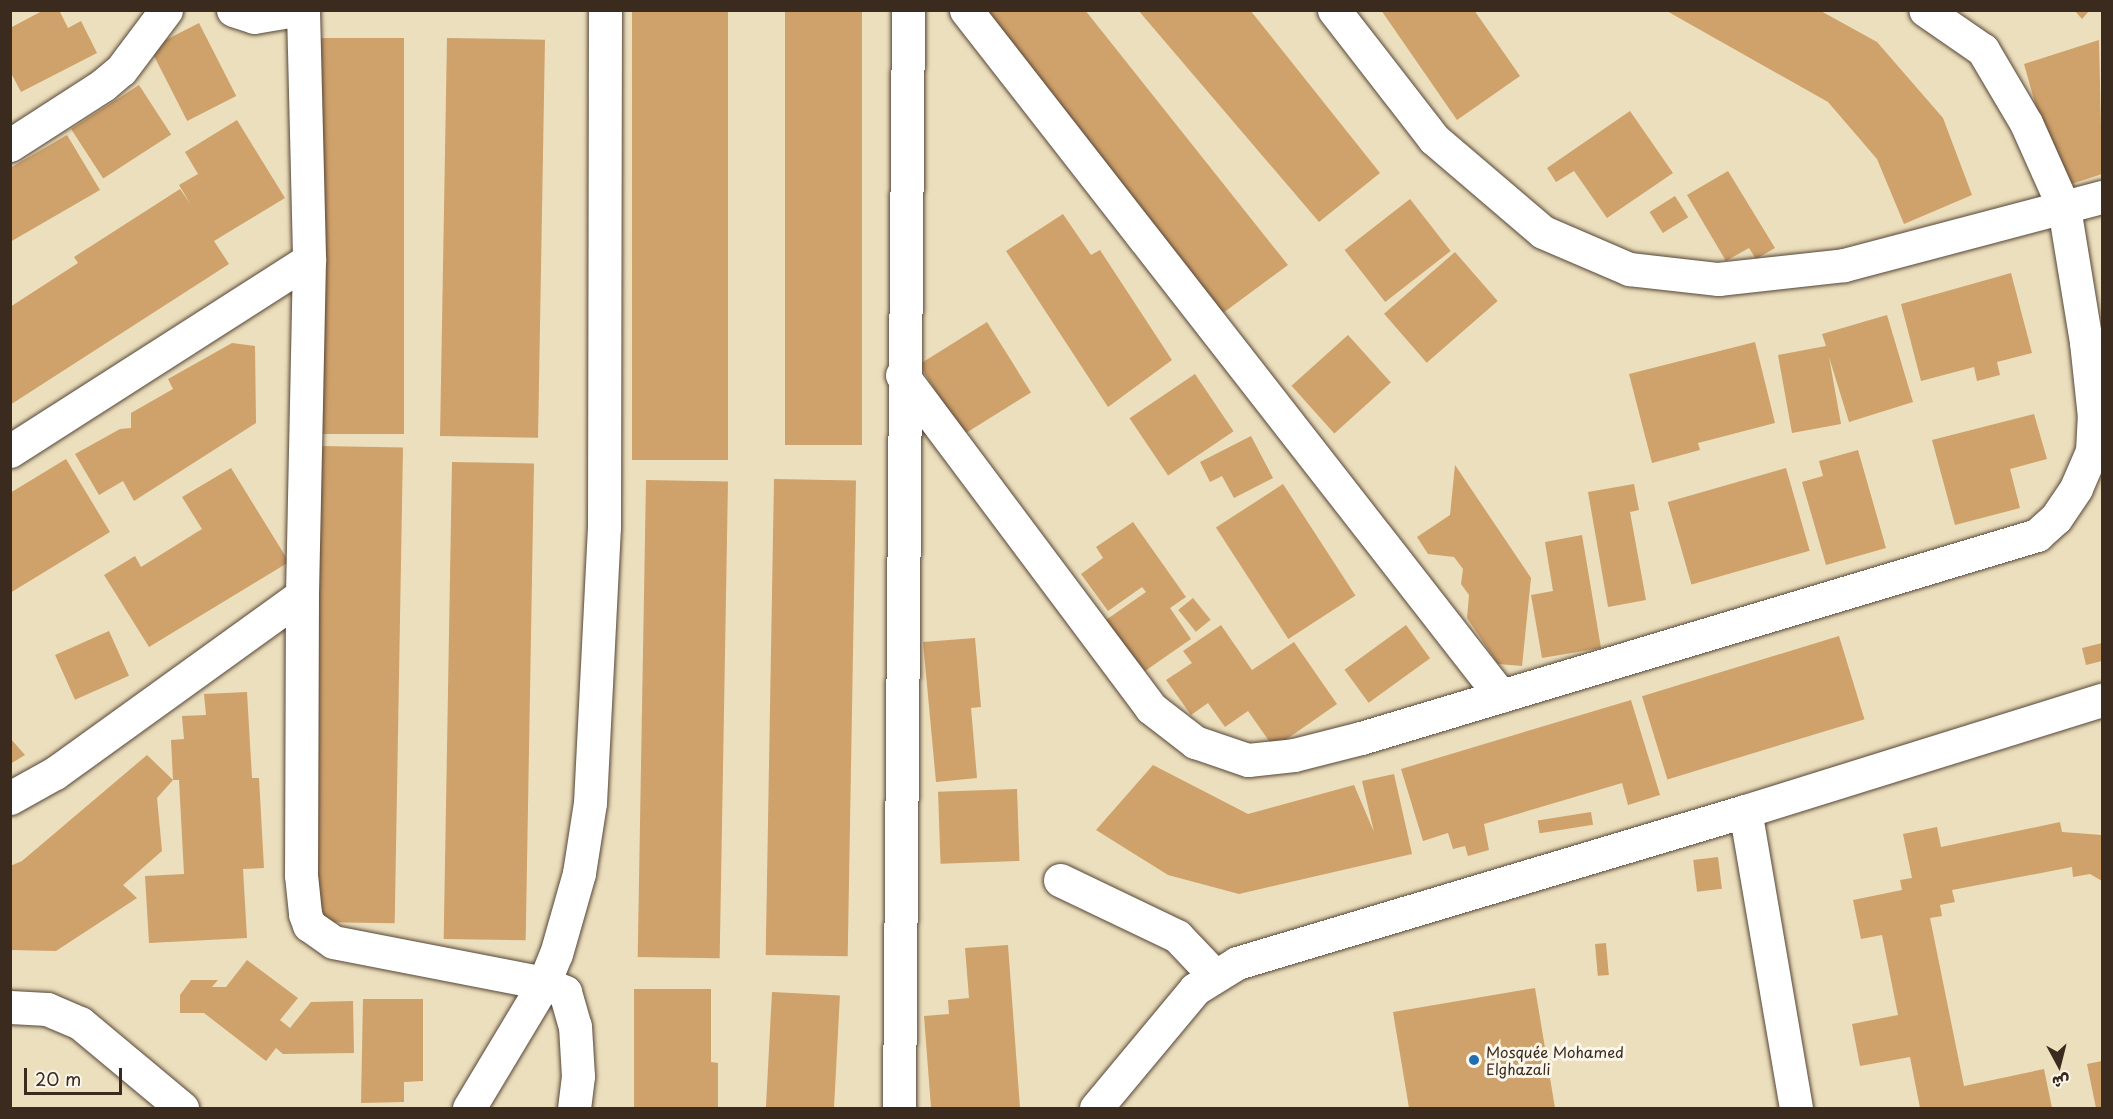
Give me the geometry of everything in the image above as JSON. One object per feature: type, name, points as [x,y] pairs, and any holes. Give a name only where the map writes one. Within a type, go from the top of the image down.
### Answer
[{"type":"street","points":[[10,145],[103,85],[121,70],[166,10]]},
{"type":"street","points":[[233,10],[254,17],[295,10]]},
{"type":"street","points":[[303,10],[309,260],[302,595],[302,875],[309,925],[333,942],[377,953],[544,983],[565,992],[576,1026],[574,1108]]},
{"type":"street","points":[[469,1108],[544,983],[571,904],[590,803],[604,527],[604,10]]},
{"type":"street","points":[[899,1108],[902,375],[908,10]]},
{"type":"street","points":[[966,10],[1501,696]]},
{"type":"street","points":[[1334,10],[1434,139],[1543,232],[1629,269],[1718,279],[1844,265],[2103,197]]},
{"type":"street","points":[[902,375],[1151,708],[1195,742],[1248,760],[1294,755],[1501,696],[2037,535],[2049,524],[2076,488],[2092,451],[2094,417],[2086,342],[2064,208],[2026,123],[1983,50],[1925,10]]},
{"type":"street","points":[[10,451],[309,260]]},
{"type":"street","points":[[10,798],[55,773],[302,595]]},
{"type":"street","points":[[1096,1108],[1179,1006],[1213,974],[1237,963],[1746,811],[2103,700]]},
{"type":"street","points":[[1746,811],[1796,1108]]},
{"type":"street","points":[[1060,880],[1177,936],[1213,974]]},
{"type":"street","points":[[10,1007],[47,1010],[80,1023],[182,1108]]},
{"type":"building","points":[[44,10],[59,10],[68,28],[81,21],[97,53],[21,92],[10,71],[10,28]]},
{"type":"building","points":[[632,10],[728,10],[728,460],[632,460]]},
{"type":"building","points":[[785,10],[862,10],[862,445],[785,445]]},
{"type":"building","points":[[978,10],[1085,10],[1288,265],[1223,313]]},
{"type":"building","points":[[1138,10],[1250,10],[1380,173],[1319,222]]},
{"type":"building","points":[[1381,10],[1474,10],[1520,76],[1457,120]]},
{"type":"building","points":[[1665,10],[1819,10],[1877,42],[1943,118],[1972,195],[1904,224],[1877,159],[1828,102]]},
{"type":"building","points":[[2074,10],[2090,10],[2082,19]]},
{"type":"building","points":[[199,23],[236,96],[187,121],[150,48]]},
{"type":"building","points":[[315,38],[404,38],[404,434],[315,434]]},
{"type":"building","points":[[447,38],[545,40],[538,438],[440,436]]},
{"type":"building","points":[[2099,40],[2102,174],[2059,188],[2024,64]]},
{"type":"building","points":[[139,85],[171,134],[103,179],[71,129]]},
{"type":"building","points":[[1630,111],[1673,173],[1607,218],[1574,171],[1556,182],[1547,168]]},
{"type":"building","points":[[237,120],[285,198],[214,241],[229,264],[10,405],[10,307],[78,263],[74,257],[180,189],[191,205],[179,185],[198,174],[185,152]]},
{"type":"building","points":[[67,135],[100,190],[10,242],[10,168]]},
{"type":"building","points":[[1728,171],[1775,248],[1756,259],[1749,248],[1726,261],[1687,195]]},
{"type":"building","points":[[1675,196],[1688,217],[1663,233],[1650,212]]},
{"type":"building","points":[[1410,199],[1451,251],[1385,302],[1345,250]]},
{"type":"building","points":[[1063,214],[1091,255],[1100,250],[1172,360],[1108,407],[1006,251]]},
{"type":"building","points":[[1455,252],[1498,301],[1427,363],[1384,314]]},
{"type":"building","points":[[2011,273],[2032,353],[1997,362],[2000,375],[1977,381],[1974,367],[1921,381],[1901,304]]},
{"type":"building","points":[[1887,315],[1913,402],[1849,422],[1829,357],[1841,424],[1792,433],[1778,355],[1826,346],[1822,334]]},
{"type":"building","points":[[987,322],[1031,392],[963,435],[919,364]]},
{"type":"building","points":[[1348,335],[1391,383],[1334,433],[1292,386]]},
{"type":"building","points":[[1755,342],[1775,423],[1698,443],[1700,450],[1652,463],[1629,374]]},
{"type":"building","points":[[232,343],[255,346],[256,423],[134,501],[123,481],[99,495],[75,454],[120,429],[131,428],[131,413],[173,389],[168,379]]},
{"type":"building","points":[[1195,374],[1234,431],[1168,475],[1130,418]]},
{"type":"building","points":[[2034,414],[2047,459],[2010,469],[2020,508],[1955,525],[1932,440]]},
{"type":"building","points":[[1251,436],[1273,478],[1234,498],[1222,476],[1210,482],[1200,462]]},
{"type":"building","points":[[321,446],[403,447],[395,923],[313,922]]},
{"type":"building","points":[[1858,450],[1886,548],[1826,565],[1802,482],[1823,476],[1819,461]]},
{"type":"building","points":[[66,459],[110,532],[10,593],[10,493]]},
{"type":"building","points":[[452,462],[534,463],[526,940],[444,939]]},
{"type":"building","points":[[1455,465],[1531,578],[1522,666],[1498,664],[1467,618],[1469,595],[1461,584],[1463,569],[1454,557],[1428,554],[1417,537],[1450,515]]},
{"type":"building","points":[[231,468],[289,562],[149,647],[104,575],[135,556],[141,567],[202,529],[182,497]]},
{"type":"building","points":[[1786,468],[1810,551],[1691,585],[1668,502]]},
{"type":"building","points":[[774,479],[856,480],[848,956],[766,955]]},
{"type":"building","points":[[646,480],[728,481],[720,958],[638,957]]},
{"type":"building","points":[[1283,484],[1355,596],[1288,639],[1216,528]]},
{"type":"building","points":[[1634,484],[1639,510],[1630,512],[1646,600],[1608,607],[1588,492]]},
{"type":"building","points":[[1133,522],[1186,597],[1170,608],[1191,639],[1145,671],[1103,622],[1146,592],[1142,587],[1108,611],[1081,574],[1103,558],[1096,547]]},
{"type":"building","points":[[1582,535],[1601,648],[1542,658],[1531,595],[1553,591],[1545,542]]},
{"type":"building","points":[[1193,598],[1211,620],[1196,632],[1178,610]]},
{"type":"building","points":[[1221,625],[1252,670],[1294,642],[1337,704],[1274,748],[1248,711],[1225,727],[1208,703],[1191,715],[1166,680],[1192,663],[1183,651]]},
{"type":"building","points":[[1406,625],[1430,658],[1369,703],[1345,670]]},
{"type":"building","points":[[109,631],[129,676],[75,700],[55,655]]},
{"type":"building","points":[[1839,636],[1864,719],[1667,779],[1642,696]]},
{"type":"building","points":[[975,638],[981,707],[971,708],[977,778],[936,782],[923,642]]},
{"type":"building","points":[[2102,643],[2102,661],[2086,665],[2082,648]]},
{"type":"building","points":[[247,692],[252,778],[259,778],[264,868],[243,869],[247,938],[149,943],[145,876],[184,874],[179,780],[173,780],[171,740],[184,739],[182,716],[206,715],[204,694]]},
{"type":"building","points":[[1631,700],[1660,795],[1628,805],[1622,783],[1484,824],[1489,850],[1468,856],[1465,846],[1453,849],[1448,833],[1423,841],[1401,769]]},
{"type":"building","points":[[10,738],[25,755],[10,764]]},
{"type":"building","points":[[147,755],[173,780],[157,798],[162,851],[123,885],[137,898],[56,951],[10,950],[10,866],[22,861]]},
{"type":"building","points":[[1153,765],[1248,814],[1354,785],[1374,832],[1362,781],[1394,774],[1412,854],[1239,894],[1168,875],[1096,830]]},
{"type":"building","points":[[1017,789],[1020,861],[941,864],[938,792]]},
{"type":"building","points":[[1591,812],[1593,825],[1540,833],[1538,820]]},
{"type":"building","points":[[2060,822],[2062,832],[2102,835],[2102,881],[2090,874],[2073,877],[2072,867],[1952,890],[1955,902],[1940,905],[1942,916],[1930,918],[1964,1086],[2044,1069],[2052,1108],[1920,1108],[1910,1057],[1860,1066],[1852,1024],[1898,1015],[1882,935],[1861,939],[1853,900],[1902,890],[1900,880],[1912,878],[1903,834],[1937,827],[1941,847]]},
{"type":"building","points":[[1718,857],[1722,889],[1697,892],[1693,860]]},
{"type":"building","points":[[1606,943],[1609,975],[1598,976],[1595,944]]},
{"type":"building","points":[[1008,945],[1020,1108],[931,1108],[924,1016],[949,1014],[948,1000],[969,998],[965,948]]},
{"type":"building","points":[[247,960],[298,998],[280,1020],[290,1028],[311,1002],[353,1001],[354,1053],[283,1054],[276,1048],[266,1061],[204,1013],[180,1013],[180,995],[191,980],[218,980],[212,987],[226,987]]},
{"type":"building","name":"Mosquée Mohamed Elghazali","points":[[1535,988],[1555,1108],[1409,1108],[1393,1012]]},
{"type":"building","points":[[634,989],[711,989],[711,1062],[718,1063],[718,1108],[634,1108]]},
{"type":"building","points":[[772,992],[840,996],[834,1108],[766,1108]]},
{"type":"building","points":[[363,999],[423,999],[423,1081],[404,1082],[404,1102],[361,1103]]},
{"type":"building","points":[[2102,1061],[2102,1108],[2096,1108],[2087,1064]]},
{"type":"place","name":"Mosquée Mohamed Elghazali","points":[[1474,1060]]}]
